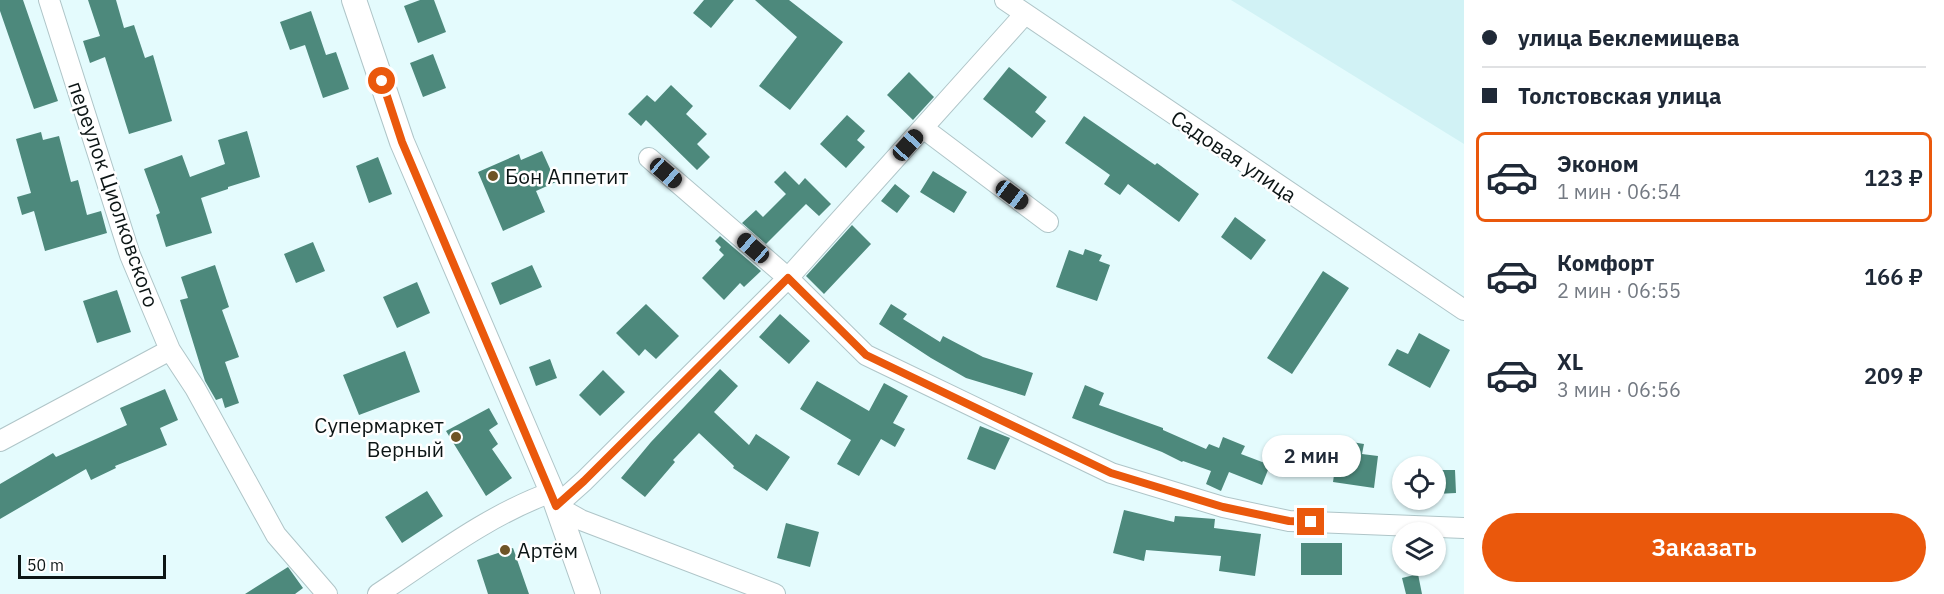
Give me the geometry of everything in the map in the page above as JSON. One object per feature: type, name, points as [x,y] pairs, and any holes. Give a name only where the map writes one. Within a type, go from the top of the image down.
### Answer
[{"type":"main road","points":[[354,0],[402,142],[554,499],[588,594]]},
{"type":"street","name":"переулок Циолковского","points":[[49,0],[130,255],[170,350],[195,388],[276,535],[327,594]]},
{"type":"street","name":"Садовая улица","points":[[1005,0],[1464,310]]},
{"type":"street","points":[[378,594],[492,519],[529,500],[554,499],[584,481],[788,278],[1024,15]]},
{"type":"street","points":[[923,128],[1048,222]]},
{"type":"street","points":[[649,158],[788,278],[866,355],[1111,473],[1223,507],[1289,521],[1464,528]]},
{"type":"street","points":[[0,441],[170,350]]},
{"type":"street","points":[[554,499],[581,520],[775,594]]},
{"type":"shaded area","points":[[1231,0],[1464,0],[1464,144]]},
{"type":"building","points":[[0,0],[23,0],[58,101],[34,109],[0,11]]},
{"type":"building","points":[[88,0],[116,0],[124,28],[134,25],[145,58],[153,55],[172,121],[129,134],[105,57],[90,63],[83,41],[100,36]]},
{"type":"building","points":[[420,0],[434,0],[446,32],[418,43],[404,6]]},
{"type":"building","points":[[704,0],[734,0],[711,28],[693,13]]},
{"type":"building","points":[[755,0],[789,0],[843,42],[790,110],[759,86],[797,37]]},
{"type":"building","points":[[311,11],[326,55],[336,52],[349,89],[323,98],[305,45],[290,50],[280,22]]},
{"type":"building","points":[[433,54],[446,88],[423,97],[410,63]]},
{"type":"building","points":[[1009,67],[1047,97],[1035,112],[1046,121],[1032,138],[983,99]]},
{"type":"building","points":[[909,72],[934,97],[913,120],[887,95]]},
{"type":"building","points":[[671,85],[693,106],[686,114],[707,134],[697,144],[710,157],[697,170],[646,120],[641,126],[628,114],[647,95],[655,102]]},
{"type":"building","points":[[847,115],[865,131],[857,140],[865,147],[846,168],[820,144]]},
{"type":"building","points":[[1084,116],[1155,165],[1157,163],[1199,194],[1179,222],[1128,184],[1120,195],[1104,184],[1110,175],[1065,143]]},
{"type":"building","points":[[247,131],[260,177],[201,198],[212,233],[166,247],[156,215],[160,213],[144,169],[182,155],[190,177],[225,164],[218,140]]},
{"type":"building","points":[[41,132],[43,140],[59,136],[71,182],[78,180],[87,215],[101,211],[107,233],[45,251],[34,211],[22,215],[17,197],[31,193],[16,139]]},
{"type":"building","points":[[542,151],[556,182],[536,191],[545,212],[503,231],[478,172],[519,154],[521,160]]},
{"type":"building","points":[[378,157],[392,194],[369,203],[356,166]]},
{"type":"building","points":[[785,171],[799,185],[805,178],[831,204],[819,216],[806,204],[766,244],[742,223],[756,210],[763,217],[786,194],[774,182]]},
{"type":"building","points":[[933,171],[967,192],[954,213],[920,192]]},
{"type":"building","points":[[895,184],[910,196],[897,213],[881,201]]},
{"type":"building","points":[[1235,217],[1266,240],[1251,260],[1221,237]]},
{"type":"building","points":[[852,225],[871,244],[824,294],[806,276]]},
{"type":"building","points":[[720,236],[761,271],[744,287],[740,283],[724,300],[702,278],[724,255],[719,250],[721,247],[715,241]]},
{"type":"building","points":[[313,242],[325,271],[296,283],[284,254]]},
{"type":"building","points":[[1085,249],[1102,255],[1099,261],[1110,265],[1097,301],[1056,287],[1069,250],[1083,255]]},
{"type":"building","points":[[215,265],[229,307],[222,310],[239,357],[225,362],[239,403],[225,408],[222,398],[216,400],[205,381],[180,300],[188,298],[181,277]]},
{"type":"building","points":[[532,265],[542,287],[500,305],[491,283]]},
{"type":"building","points":[[1323,271],[1349,288],[1292,374],[1267,358]]},
{"type":"building","points":[[417,282],[430,313],[397,328],[383,297]]},
{"type":"building","points":[[117,290],[131,332],[97,343],[83,301]]},
{"type":"building","points":[[646,304],[679,336],[656,359],[645,349],[639,356],[616,333]]},
{"type":"building","points":[[891,304],[907,314],[903,319],[940,342],[943,336],[983,357],[1033,373],[1025,396],[966,378],[879,324]]},
{"type":"building","points":[[780,314],[810,341],[789,364],[759,337]]},
{"type":"building","points":[[1419,333],[1450,350],[1430,388],[1388,365],[1397,349],[1408,354]]},
{"type":"building","points":[[405,351],[420,392],[359,415],[343,375]]},
{"type":"building","points":[[550,359],[557,378],[536,386],[529,367]]},
{"type":"building","points":[[720,369],[738,386],[714,412],[749,445],[756,434],[790,457],[767,491],[733,468],[734,466],[699,433],[673,460],[675,462],[645,497],[621,478],[651,442]]},
{"type":"building","points":[[603,370],[625,392],[600,416],[579,395]]},
{"type":"building","points":[[817,381],[869,411],[884,383],[908,396],[893,423],[905,429],[895,447],[881,439],[859,476],[837,464],[851,440],[800,409]]},
{"type":"building","points":[[1085,385],[1104,393],[1099,405],[1163,428],[1206,449],[1209,444],[1219,448],[1223,437],[1245,446],[1241,454],[1270,465],[1262,485],[1229,472],[1221,491],[1206,484],[1211,471],[1182,462],[1162,452],[1072,418]]},
{"type":"building","points":[[165,389],[178,420],[160,428],[167,445],[115,466],[116,468],[91,480],[86,469],[0,519],[0,484],[53,453],[56,457],[127,425],[120,408]]},
{"type":"building","points":[[489,408],[498,424],[489,430],[498,444],[492,449],[512,478],[486,496],[446,431]]},
{"type":"building","points":[[980,426],[1010,438],[995,470],[967,459]]},
{"type":"building","points":[[1339,440],[1364,444],[1362,454],[1378,456],[1374,488],[1333,482]]},
{"type":"building","points":[[1446,470],[1455,470],[1456,493],[1446,494]]},
{"type":"building","points":[[427,491],[443,516],[402,543],[385,517]]},
{"type":"building","points":[[1124,510],[1174,522],[1175,516],[1215,519],[1214,528],[1261,534],[1255,576],[1219,571],[1221,556],[1146,550],[1144,561],[1113,553]]},
{"type":"building","points":[[786,523],[819,532],[810,567],[777,558]]},
{"type":"building","points":[[1301,543],[1342,543],[1342,575],[1301,575]]},
{"type":"building","points":[[513,548],[529,594],[488,594],[477,560]]},
{"type":"building","points":[[288,567],[303,588],[295,594],[245,594]]},
{"type":"building","points":[[1418,576],[1422,594],[1406,594],[1402,578]]},
{"type":"place","name":"Бон Аппетит","points":[[493,176]]},
{"type":"place","name":"Супермаркет Верный","points":[[456,437]]},
{"type":"place","name":"Артём","points":[[505,550]]},
{"type":"route","points":[[382,81],[402,142],[556,506],[788,278],[866,355],[1111,473],[1223,507],[1289,521],[1311,522]]}]
